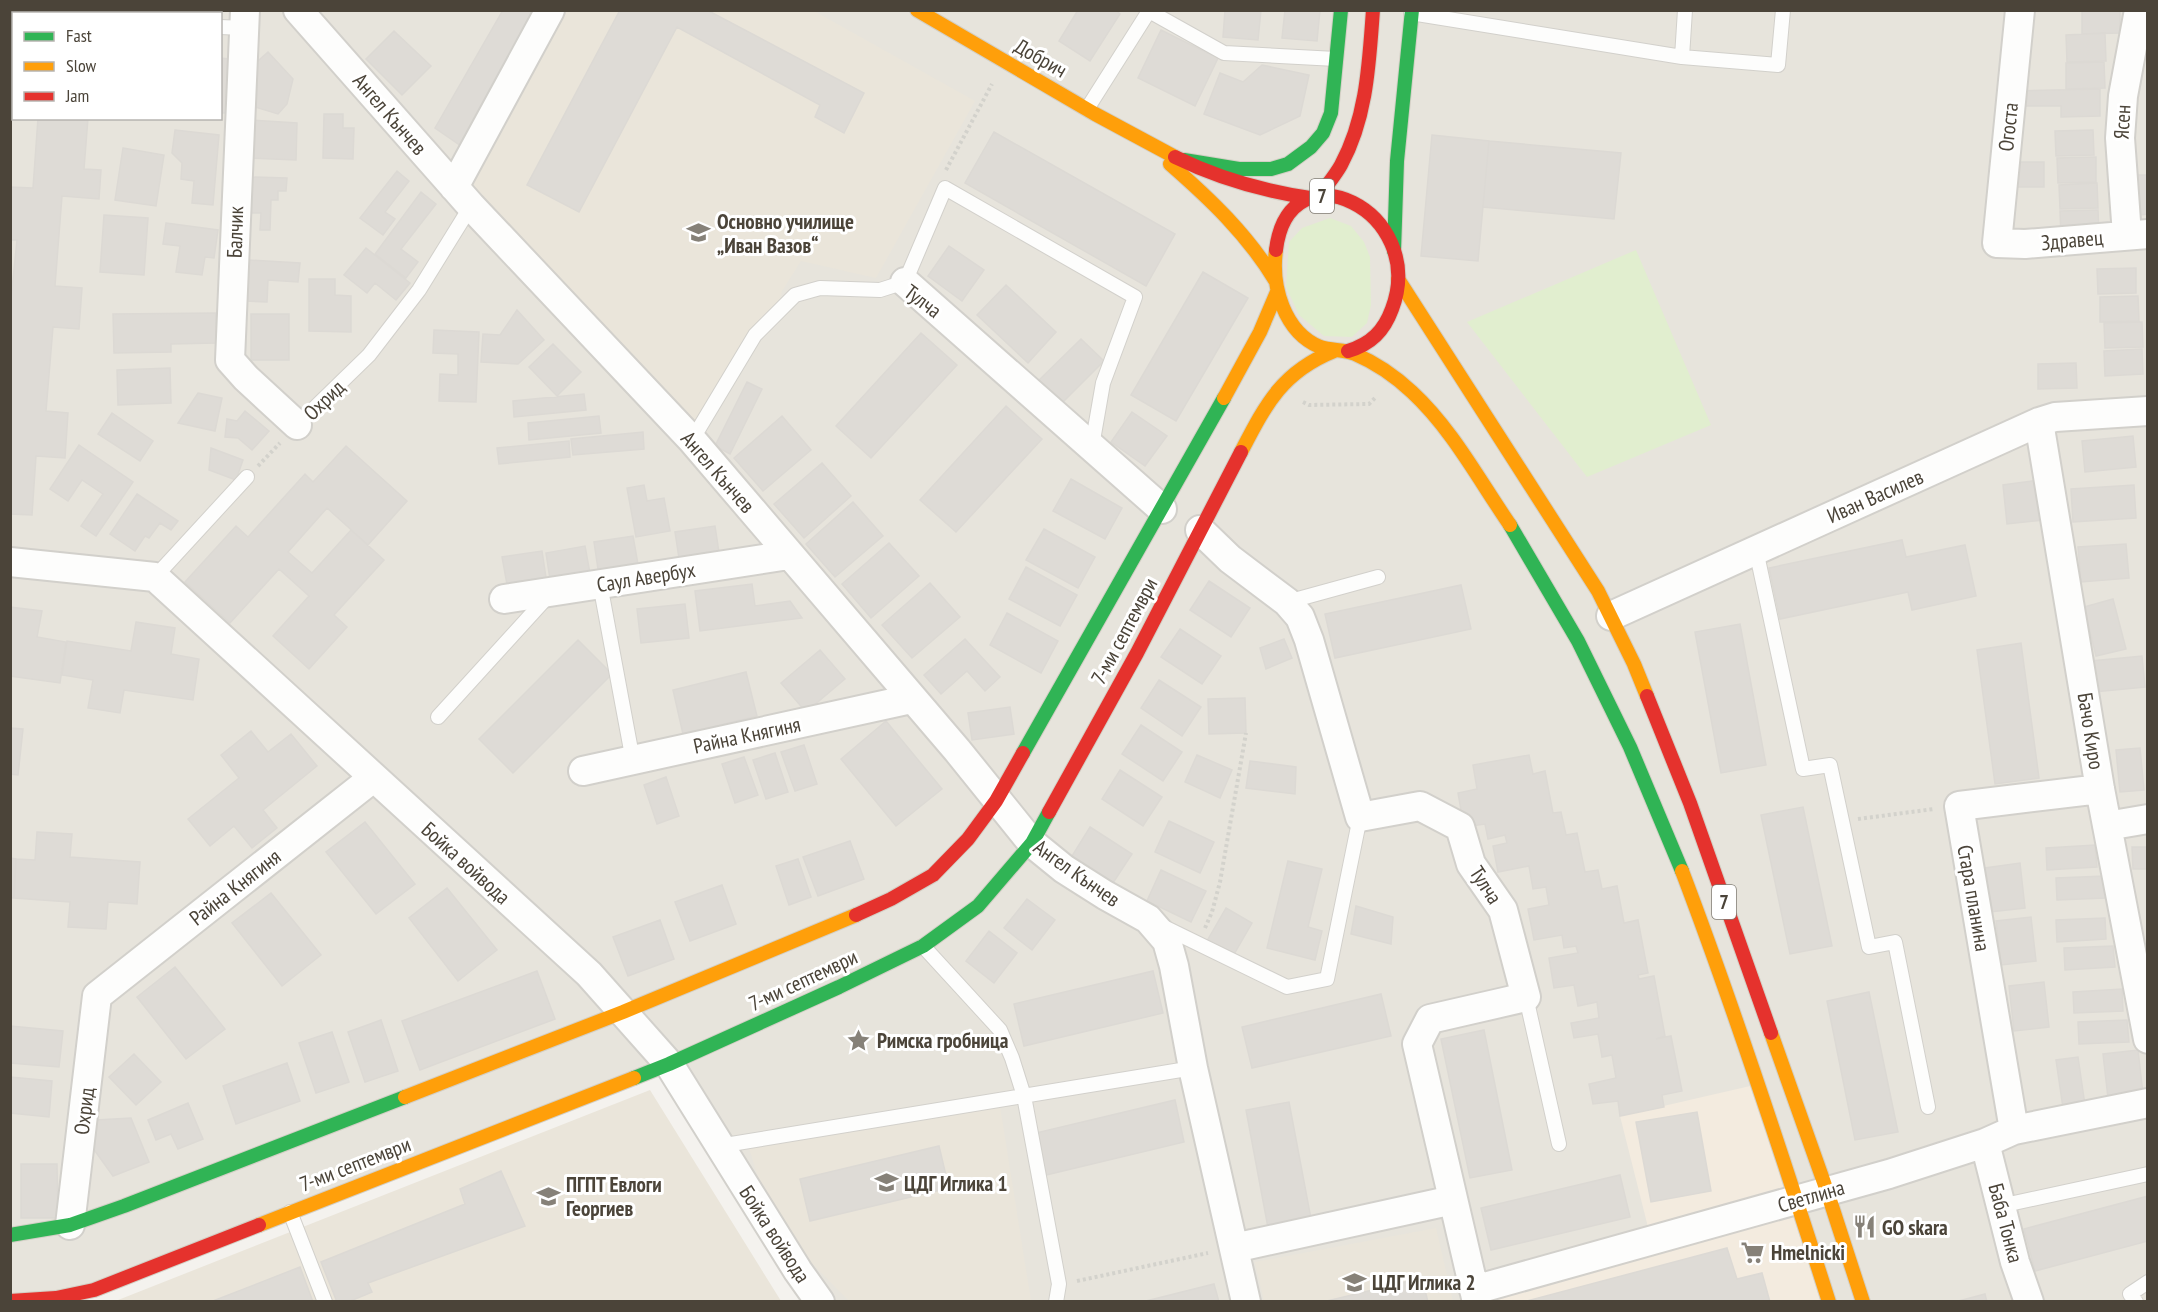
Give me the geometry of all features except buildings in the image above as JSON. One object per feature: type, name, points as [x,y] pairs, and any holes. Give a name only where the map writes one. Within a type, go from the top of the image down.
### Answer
[{"type":"main road","name":"Добрич","points":[[917,10],[1143,141],[1251,188],[1271,194],[1314,197]]},
{"type":"main road","points":[[1184,160],[1273,169],[1291,162],[1312,146],[1328,123],[1332,104],[1341,10]]},
{"type":"main road","name":"7","points":[[1373,10],[1368,76],[1355,133],[1343,162],[1314,197],[1289,213],[1278,237],[1276,286],[1283,311],[1302,335],[1317,346],[1341,351],[1396,378],[1417,394],[1454,442],[1519,539],[1562,611],[1596,673],[1630,744],[1709,943],[1759,1084],[1829,1302]]},
{"type":"main road","name":"7","points":[[1394,253],[1397,161],[1412,12]]},
{"type":"main road","name":"Добрич","points":[[1143,141],[1230,219],[1264,260],[1276,286]]},
{"type":"main road","name":"7","points":[[1314,197],[1334,196],[1353,201],[1368,210],[1380,221],[1388,234],[1394,253],[1398,279],[1396,297],[1384,326],[1374,339],[1363,346],[1341,351]]},
{"type":"main road","name":"7","points":[[1398,279],[1599,591],[1599,618],[1663,732],[1690,803],[1827,1191],[1863,1302]]},
{"type":"main road","name":"7-ми септември","points":[[10,1235],[70,1225],[124,1206],[623,1012],[834,925],[891,899],[933,875],[968,838],[996,801],[1260,333],[1276,286]]},
{"type":"main road","name":"7-ми септември","points":[[10,1301],[56,1298],[94,1290],[669,1064],[923,946],[978,906],[1032,843],[1137,653],[1260,415],[1278,389],[1302,365],[1341,351]]},
{"type":"main road","points":[[1519,539],[1559,581]]},
{"type":"main road","points":[[1596,650],[1596,673]]},
{"type":"street","name":"Ангел Кънчев","points":[[298,10],[462,197],[692,440],[911,699],[957,750],[1032,843],[1064,869],[1105,896],[1148,919],[1167,942],[1246,1302]]},
{"type":"street","points":[[462,197],[550,10]]},
{"type":"street","name":"Огоста","points":[[1997,243],[2020,10]]},
{"type":"street","name":"Ясен","points":[[2137,234],[2120,138],[2123,96],[2139,10]]},
{"type":"street","name":"Балчик","points":[[237,22],[230,360],[297,425]]},
{"type":"street","name":"Здравец","points":[[1997,243],[2025,244],[2137,234]]},
{"type":"street","name":"Тулча","points":[[904,282],[1162,509]]},
{"type":"street","name":"Иван Василев","points":[[1599,618],[2039,422],[2055,417],[2147,416]]},
{"type":"street","name":"Бачо Киро","points":[[2039,422],[2100,789],[2148,1039]]},
{"type":"street","points":[[1200,530],[1230,560],[1287,602],[1300,617],[1309,640],[1360,817]]},
{"type":"street","name":"Саул Авербух","points":[[504,599],[789,555]]},
{"type":"street","points":[[10,562],[155,577]]},
{"type":"street","name":"Бойка войвода","points":[[155,577],[589,974],[669,1064],[818,1301]]},
{"type":"street","name":"Райна Княгиня","points":[[583,771],[911,699]]},
{"type":"street","name":"Райна Княгиня","points":[[97,996],[373,778]]},
{"type":"street","points":[[1959,806],[2100,789]]},
{"type":"street","name":"Тулча","points":[[1360,817],[1420,806],[1460,827],[1471,864],[1503,910],[1526,997]]},
{"type":"street","name":"Стара планина","points":[[1959,806],[2014,1131]]},
{"type":"street","points":[[2107,826],[2148,819]]},
{"type":"street","name":"Охрид","points":[[70,1225],[97,996]]},
{"type":"street","points":[[1475,1296],[1417,1044],[1430,1019],[1526,997]]},
{"type":"street","name":"Светлина","points":[[1475,1296],[1651,1239],[1889,1174],[1985,1143],[2014,1131],[2148,1103]]},
{"type":"street","name":"Баба Тонка","points":[[1985,1143],[2015,1262],[2029,1302]]},
{"type":"street","points":[[1234,1248],[1453,1200]]},
{"type":"lane","points":[[1682,57],[1686,10]]},
{"type":"lane","points":[[1412,12],[1682,57],[1778,65],[1783,10]]},
{"type":"lane","points":[[1087,109],[1149,11],[1224,53],[1336,59]]},
{"type":"lane","points":[[904,282],[945,188],[1135,297],[1103,383],[1092,448]]},
{"type":"lane","name":"Охрид","points":[[297,425],[369,355],[420,290],[462,197]]},
{"type":"lane","name":"Тулча","points":[[692,440],[755,335],[795,295],[820,288],[880,291],[904,282]]},
{"type":"lane","points":[[155,577],[247,477]]},
{"type":"lane","points":[[1756,550],[1803,770],[1830,765],[1869,947],[1895,942],[1928,1107]]},
{"type":"lane","points":[[1287,602],[1378,577]]},
{"type":"lane","points":[[600,584],[633,760]]},
{"type":"lane","points":[[438,717],[552,591]]},
{"type":"lane","name":"Ангел Кънчев","points":[[1148,919],[1287,987],[1327,979],[1360,817]]},
{"type":"lane","points":[[923,946],[1000,1030],[1012,1058],[1024,1096],[1059,1284],[1056,1302]]},
{"type":"lane","points":[[1526,997],[1560,1144]]},
{"type":"lane","points":[[719,1146],[1193,1068]]},
{"type":"lane","points":[[2000,1206],[2148,1174]]},
{"type":"lane","points":[[290,1212],[325,1302]]},
{"type":"lane","points":[[2136,1302],[2130,1294],[2148,1282]]},
{"type":"path","points":[[945,188],[946,166],[1004,61]]},
{"type":"path","points":[[1278,389],[1309,405],[1369,404],[1396,378]]},
{"type":"path","name":"Охрид","points":[[247,477],[297,425]]},
{"type":"path","points":[[1198,944],[1212,912],[1220,882],[1246,733]]},
{"type":"path","points":[[1842,821],[1959,806]]},
{"type":"path","points":[[1059,1284],[1234,1248]]},
{"type":"shaded area","points":[[11,11],[2147,11],[2147,1301],[816,1301],[668,1064],[94,1290],[11,1301]]},
{"type":"shaded area","name":"Основно училище „Иван Вазов“","points":[[550,11],[814,11],[975,101],[876,278],[801,261],[782,291],[777,311],[692,440],[454,187]]},
{"type":"shaded area","points":[[1759,1084],[1829,1301],[1477,1302],[1651,1239],[1620,1116]]},
{"type":"shaded area","name":"ПГПТ Евлоги Георгиев","points":[[650,1090],[781,1301],[113,1302]]},
{"type":"shaded area","name":"ЦДГ Иглика 1","points":[[999,1100],[1031,1301],[849,1301],[773,1224],[747,1142]]},
{"type":"shaded area","name":"ЦДГ Иглика 2","points":[[1436,1228],[1453,1301],[1264,1301],[1255,1262]]},
{"type":"green space","points":[[1330,218],[1351,226],[1364,242],[1370,257],[1371,305],[1367,323],[1352,337],[1324,336],[1299,315],[1286,287],[1289,242],[1302,228]]},
{"type":"green space","points":[[1636,250],[1711,425],[1587,477],[1467,322]]},
{"type":"traffic: fast","points":[[1184,160],[1239,169],[1271,169],[1288,164],[1311,147],[1323,133],[1331,113],[1341,10]]},
{"type":"traffic: fast","points":[[1394,251],[1397,161],[1412,10]]},
{"type":"traffic: fast","points":[[1023,753],[1224,398]]},
{"type":"traffic: fast","points":[[1510,525],[1578,641],[1630,747],[1682,871]]},
{"type":"traffic: fast","points":[[634,1078],[839,987],[923,946],[978,906],[1032,843],[1049,812]]},
{"type":"traffic: fast","points":[[10,1235],[70,1225],[405,1097]]},
{"type":"traffic: slow","points":[[917,10],[1095,114],[1175,157]]},
{"type":"traffic: slow","points":[[1170,164],[1240,232],[1275,280]]},
{"type":"traffic: slow","points":[[1276,250],[1278,293],[1297,331],[1320,347],[1351,352],[1371,362],[1412,392],[1452,438],[1510,525]]},
{"type":"traffic: slow","points":[[1398,279],[1598,591],[1647,696]]},
{"type":"traffic: slow","points":[[1224,398],[1260,332],[1277,292]]},
{"type":"traffic: slow","points":[[1241,452],[1277,391],[1301,369],[1334,351]]},
{"type":"traffic: slow","points":[[1682,871],[1758,1085],[1829,1302]]},
{"type":"traffic: slow","points":[[405,1097],[623,1012],[856,915]]},
{"type":"traffic: slow","points":[[1771,1033],[1827,1191],[1863,1302]]},
{"type":"traffic: slow","points":[[259,1225],[634,1078]]},
{"type":"traffic: jam","points":[[1319,196],[1341,165],[1356,128],[1365,89],[1373,10]]},
{"type":"traffic: jam","points":[[1175,157],[1241,183],[1310,198]]},
{"type":"traffic: jam","points":[[1276,250],[1286,218],[1305,200],[1328,196],[1353,203],[1375,219],[1391,243],[1398,274],[1392,309],[1376,336],[1348,351]]},
{"type":"traffic: jam","points":[[1049,812],[1137,653],[1241,452]]},
{"type":"traffic: jam","points":[[1647,696],[1690,803],[1771,1033]]},
{"type":"traffic: jam","points":[[856,915],[891,899],[933,875],[968,839],[996,801],[1023,753]]},
{"type":"traffic: jam","points":[[10,1301],[56,1298],[94,1290],[259,1225]]},
{"type":"place","name":"Основно училище „Иван Вазов“","points":[[699,233]]},
{"type":"place","name":"Римска гробница","points":[[859,1040]]},
{"type":"place","name":"ЦДГ Иглика 1","points":[[886,1183]]},
{"type":"place","name":"ПГПТ Евлоги Георгиев","points":[[548,1196]]},
{"type":"place","name":"GO skara","points":[[1864,1227]]},
{"type":"place","name":"Hmelnicki","points":[[1753,1252]]},
{"type":"place","name":"ЦДГ Иглика 2","points":[[1354,1282]]}]
